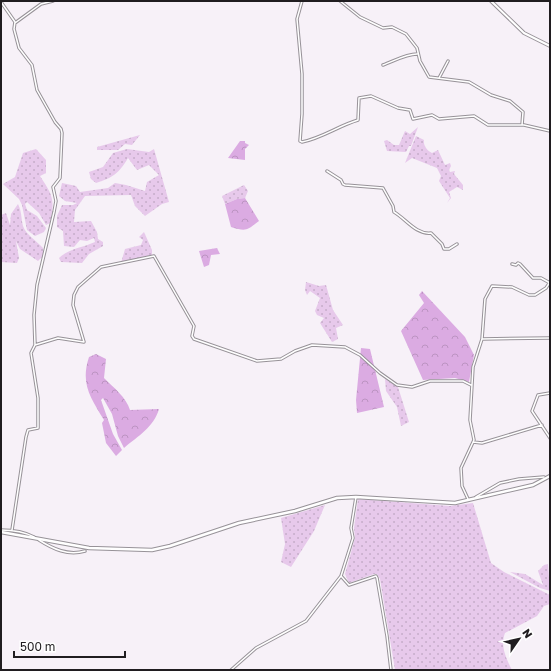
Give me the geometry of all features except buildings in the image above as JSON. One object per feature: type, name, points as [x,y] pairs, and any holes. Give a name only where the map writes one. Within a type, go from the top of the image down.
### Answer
[{"type":"main road","points":[[1,531],[90,548],[152,550],[170,546],[239,523],[295,512],[336,498],[356,497],[451,503],[470,501],[550,476]]},
{"type":"street","points":[[15,23],[41,4],[53,1]]},
{"type":"street","points":[[302,1],[297,19],[302,74],[302,114],[300,134],[302,142],[322,137],[341,125],[358,120],[359,98],[369,96],[410,110],[413,120],[432,115],[440,119],[474,116],[488,125],[522,125],[550,131]]},
{"type":"street","points":[[340,1],[360,17],[383,28],[392,27],[404,32],[417,48],[421,65],[429,77],[464,80],[491,95],[510,101],[523,112],[522,125]]},
{"type":"street","points":[[491,1],[524,33],[550,46]]},
{"type":"street","points":[[1,2],[15,23],[14,29],[19,48],[32,65],[37,90],[54,122],[61,129],[62,133],[60,178],[53,187],[56,201],[37,285],[34,315],[35,345],[31,353],[38,398],[38,428],[28,430],[26,437],[12,530]]},
{"type":"street","points":[[383,65],[400,60],[410,54],[418,54]]},
{"type":"street","points":[[440,78],[448,61]]},
{"type":"street","points":[[327,171],[341,180],[345,185],[383,188],[393,206],[394,212],[400,215],[412,227],[426,234],[431,233],[442,244],[444,250],[447,250],[457,244]]},
{"type":"street","points":[[35,345],[58,338],[84,342],[73,305],[74,294],[78,287],[101,268],[154,256],[194,326],[192,336],[194,338],[257,361],[281,359],[295,351],[312,345],[345,346],[360,355],[380,373],[397,385],[412,387],[430,381],[462,381],[471,385]]},
{"type":"street","points":[[512,264],[520,264],[533,278],[540,278],[550,282],[546,288],[534,295],[529,295],[512,287],[492,286],[485,299],[482,339],[473,367],[471,385],[470,420],[473,442],[461,468],[462,486],[470,501],[500,483],[519,479],[543,478]]},
{"type":"street","points":[[482,339],[550,338]]},
{"type":"street","points":[[550,393],[538,395],[532,409],[534,415],[550,438]]},
{"type":"street","points":[[473,442],[482,443],[542,425]]},
{"type":"street","points":[[231,670],[256,648],[306,621],[341,576],[353,538],[351,528],[356,497]]},
{"type":"street","points":[[1,531],[12,530],[25,532],[67,553],[75,554],[85,551]]},
{"type":"street","points":[[341,576],[349,585],[376,576],[387,636],[391,670]]},
{"type":"shaded area","points":[[418,127],[411,146],[409,146],[406,152],[387,151],[384,141],[387,140],[394,145],[399,145],[405,131],[410,134]]},
{"type":"shaded area","points":[[140,135],[132,145],[125,144],[118,150],[97,150],[97,147]]},
{"type":"shaded area","points":[[416,136],[424,140],[425,146],[430,152],[432,153],[438,150],[445,165],[450,163],[450,172],[455,171],[454,174],[463,185],[463,190],[457,187],[449,192],[451,198],[447,203],[450,198],[439,181],[441,176],[437,168],[412,158],[405,163]]},
{"type":"shaded area","points":[[36,149],[46,160],[46,173],[40,176],[48,188],[52,198],[52,208],[50,223],[46,225],[39,213],[27,202],[25,204],[27,210],[37,216],[46,228],[44,232],[35,236],[27,230],[22,205],[19,199],[3,184],[15,177],[23,153]]},
{"type":"shaded area","points":[[127,149],[149,152],[154,149],[169,202],[162,204],[145,216],[135,206],[131,195],[85,196],[75,210],[74,222],[91,221],[97,232],[98,239],[103,242],[103,246],[89,254],[82,263],[61,262],[59,258],[67,252],[95,242],[94,238],[87,241],[80,240],[74,247],[64,246],[63,231],[57,227],[57,216],[62,205],[73,205],[77,203],[65,201],[59,196],[62,183],[76,186],[80,192],[108,188],[115,183],[145,191],[147,182],[159,175],[149,165],[137,170],[128,158],[122,168],[111,177],[96,183],[91,179],[89,172],[103,167],[113,153]]},
{"type":"shaded area","points":[[244,185],[248,191],[245,198],[237,199],[225,204],[222,196]]},
{"type":"shaded area","points":[[18,204],[24,229],[43,248],[43,256],[38,261],[20,249],[16,241],[19,258],[17,263],[1,262],[1,215],[6,213],[10,225],[11,214]]},
{"type":"shaded area","points":[[144,232],[152,250],[152,255],[121,263],[125,249],[141,245],[143,240],[139,237]]},
{"type":"shaded area","points":[[306,282],[319,286],[326,285],[333,310],[343,325],[336,328],[338,339],[332,342],[320,323],[324,318],[317,315],[315,311],[320,298],[310,291],[307,295],[305,290]]},
{"type":"shaded area","points":[[385,379],[398,387],[409,422],[401,426],[397,407],[386,391]]},
{"type":"shaded area","points":[[358,499],[450,506],[473,503],[491,563],[504,572],[550,595],[550,604],[544,606],[537,616],[505,633],[503,647],[512,670],[395,670],[380,579],[377,574],[374,574],[349,583],[345,574],[355,538],[354,528]]},
{"type":"shaded area","points":[[325,505],[314,531],[291,567],[281,562],[285,544],[281,518]]},
{"type":"shaded area","points":[[548,564],[550,591],[540,588],[510,572],[525,574],[543,585],[538,571],[544,565]]},
{"type":"green space","points":[[240,141],[245,141],[245,143],[249,145],[245,149],[245,160],[228,158]]},
{"type":"green space","points":[[245,198],[259,221],[244,230],[231,227],[225,204],[237,199]]},
{"type":"green space","points":[[217,248],[220,254],[211,255],[209,265],[204,267],[199,251]]},
{"type":"green space","points":[[422,291],[465,337],[474,355],[469,382],[455,378],[423,380],[401,331],[424,303],[419,295]]},
{"type":"green space","points":[[361,348],[370,349],[384,407],[357,413],[356,400]]},
{"type":"green space","points":[[96,354],[106,359],[104,378],[123,397],[130,410],[159,409],[157,415],[149,426],[124,448],[118,436],[112,414],[103,398],[101,400],[113,434],[122,450],[116,456],[106,443],[102,423],[104,420],[91,398],[86,383],[89,357]]}]
